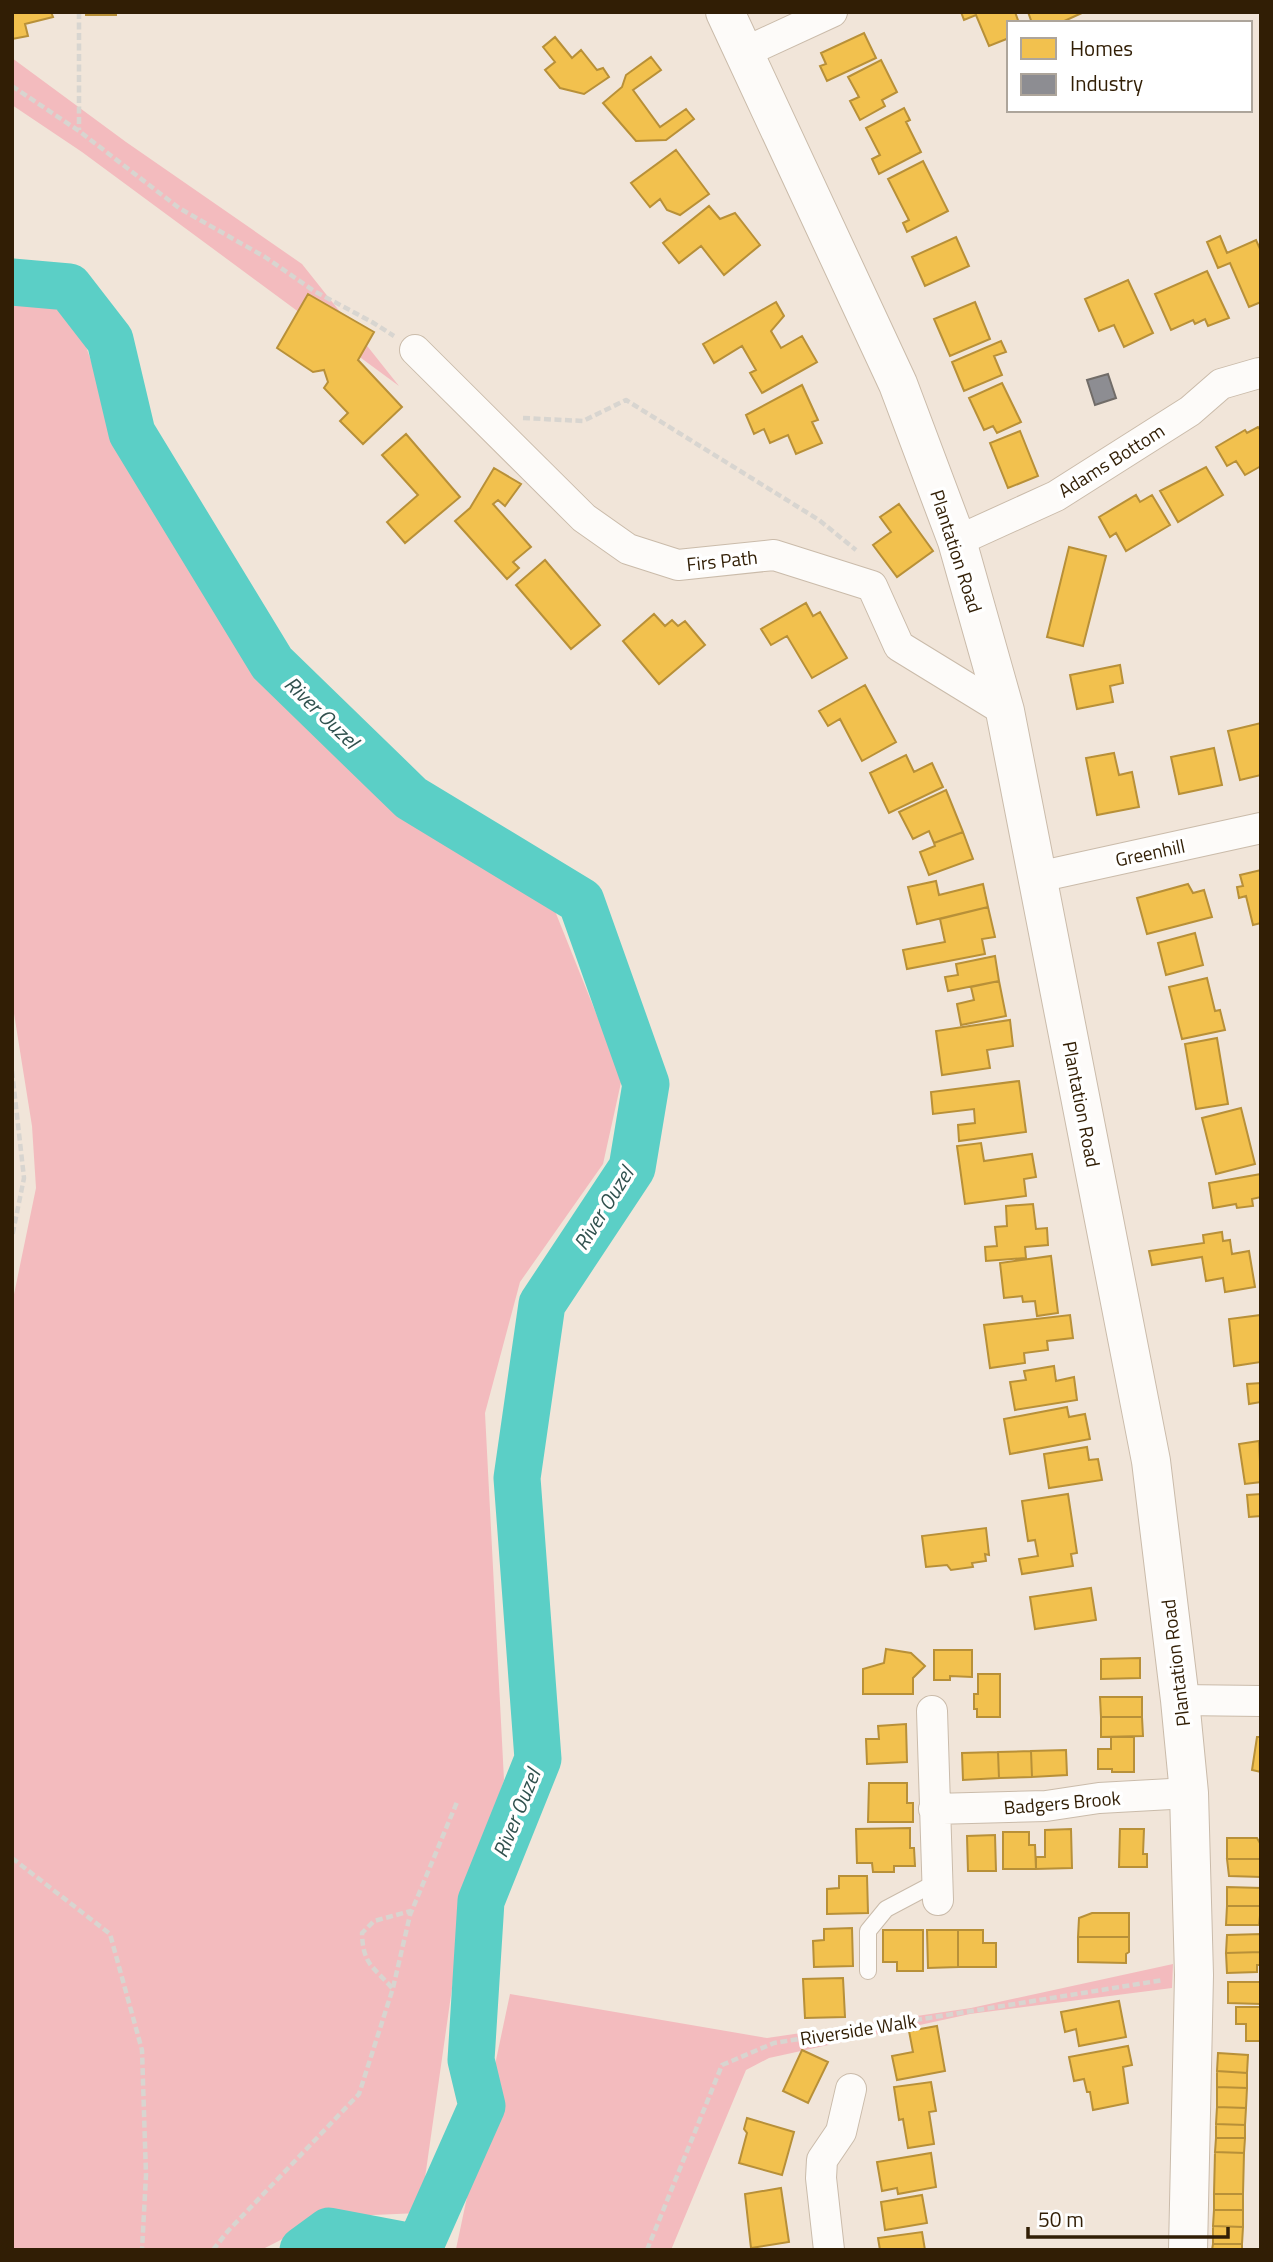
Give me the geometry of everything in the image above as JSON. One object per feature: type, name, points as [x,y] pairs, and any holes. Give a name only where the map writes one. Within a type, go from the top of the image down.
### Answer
[{"type":"street","name":"Plantation Road","points":[[725,12],[898,384],[957,541],[1005,711],[1151,1461],[1180,1700],[1189,1793],[1194,1975],[1188,2250]]},
{"type":"street","points":[[743,53],[832,12]]},
{"type":"street","name":"Firs Path","points":[[415,350],[584,518],[628,550],[678,565],[774,555],[872,586],[899,646],[1005,711]]},
{"type":"street","name":"Adams Bottom","points":[[957,541],[1056,496],[1190,411],[1221,384],[1259,373]]},
{"type":"street","name":"Greenhill","points":[[1038,877],[1261,828]]},
{"type":"street","points":[[1180,1700],[1261,1701]]},
{"type":"street","points":[[932,1711],[938,1891]]},
{"type":"street","name":"Badgers Brook","points":[[934,1809],[1046,1806],[1099,1798],[1189,1793]]},
{"type":"street","points":[[829,2250],[821,2178],[822,2160],[841,2132],[851,2089]]},
{"type":"lane","points":[[868,1971],[868,1931],[886,1909],[938,1891]]},
{"type":"path","points":[[79,12],[79,131]]},
{"type":"path","points":[[12,1071],[24,1178],[12,1237]]},
{"type":"path","points":[[213,2250],[359,2094],[393,1988],[411,1911],[457,1801]]},
{"type":"path","points":[[12,1858],[110,1934],[142,2050],[146,2175],[142,2250]]},
{"type":"path","points":[[393,1988],[367,1962],[362,1933],[374,1921],[411,1911]]},
{"type":"path","name":"Riverside Walk","points":[[647,2250],[722,2065],[774,2043],[1194,1975]]},
{"type":"shaded area","points":[[12,58],[126,142],[302,264],[399,386],[82,152],[12,105]]},
{"type":"shaded area","points":[[12,293],[69,298],[116,432],[139,488],[262,673],[400,805],[555,911],[622,1078],[603,1164],[520,1282],[485,1413],[504,1780],[465,1897],[420,2213],[326,2217],[261,2250],[12,2250],[12,1304],[36,1188],[32,1126],[12,1001]]},
{"type":"shaded area","points":[[1173,1964],[1172,1988],[970,2014],[769,2058],[746,2070],[671,2250],[451,2250],[456,2249],[510,1994],[767,2038],[971,2008]]},
{"type":"building: Homes","points":[[12,12],[51,12],[53,17],[25,24],[28,36],[12,39]]},
{"type":"building: Homes","points":[[86,12],[116,12],[116,15],[86,15]]},
{"type":"building: Homes","points":[[961,12],[1015,12],[1018,21],[1007,21],[1007,39],[989,46],[976,15],[964,20]]},
{"type":"building: Homes","points":[[1028,12],[1084,12],[1064,21],[1031,21]]},
{"type":"building: Homes","points":[[864,33],[876,58],[827,81],[820,66],[826,64],[821,53]]},
{"type":"building: Homes","points":[[555,37],[572,58],[581,50],[597,70],[603,68],[609,77],[584,94],[560,88],[545,70],[555,62],[543,47]]},
{"type":"building: Homes","points":[[651,57],[661,70],[633,90],[660,127],[686,109],[694,119],[666,140],[636,141],[603,103],[622,87],[626,75]]},
{"type":"building: Homes","points":[[881,60],[897,92],[882,100],[885,106],[860,120],[850,101],[859,97],[848,77]]},
{"type":"building: Homes","points":[[904,108],[910,120],[906,122],[921,152],[879,174],[872,159],[880,155],[866,128]]},
{"type":"building: Homes","points":[[676,150],[709,194],[680,215],[667,210],[660,199],[650,207],[631,183]]},
{"type":"building: Homes","points":[[923,161],[948,211],[907,232],[903,223],[909,220],[888,179]]},
{"type":"building: Homes","points":[[709,206],[720,219],[735,213],[760,245],[724,275],[701,246],[679,263],[663,243]]},
{"type":"building: Homes","points":[[1220,236],[1227,253],[1256,240],[1261,251],[1261,302],[1249,307],[1230,263],[1218,268],[1207,242]]},
{"type":"building: Homes","points":[[956,237],[969,266],[925,286],[912,257]]},
{"type":"building: Homes","points":[[1207,271],[1229,318],[1208,326],[1205,319],[1195,324],[1193,320],[1171,330],[1155,294]]},
{"type":"building: Homes","points":[[1128,280],[1153,333],[1124,347],[1114,325],[1099,331],[1085,299]]},
{"type":"building: Homes","points":[[308,294],[374,332],[358,360],[402,407],[363,444],[340,421],[348,413],[324,388],[328,382],[324,370],[313,372],[277,348]]},
{"type":"building: Homes","points":[[776,302],[784,316],[771,331],[781,348],[802,336],[817,362],[762,393],[750,373],[756,370],[742,346],[714,363],[703,344]]},
{"type":"building: Homes","points":[[975,302],[990,339],[950,356],[934,319]]},
{"type":"building: Homes","points":[[1001,341],[1006,352],[994,356],[1002,375],[964,391],[952,362]]},
{"type":"building: Homes","points":[[1002,383],[1021,422],[997,433],[993,426],[984,430],[969,398]]},
{"type":"building: Homes","points":[[802,385],[818,420],[812,422],[822,443],[796,454],[788,435],[770,443],[764,429],[754,434],[746,415]]},
{"type":"building: Homes","points":[[1258,427],[1261,431],[1261,466],[1245,475],[1236,461],[1227,466],[1216,447],[1245,430],[1247,433]]},
{"type":"building: Homes","points":[[1020,431],[1038,476],[1008,488],[990,443]]},
{"type":"building: Homes","points":[[406,434],[460,497],[405,543],[387,522],[418,495],[382,455]]},
{"type":"building: Homes","points":[[1206,467],[1223,495],[1178,522],[1160,491]]},
{"type":"building: Homes","points":[[494,468],[521,484],[505,506],[498,500],[493,504],[531,547],[513,562],[519,568],[507,579],[455,521],[470,508]]},
{"type":"building: Homes","points":[[1136,495],[1140,502],[1152,495],[1170,525],[1126,551],[1116,533],[1110,537],[1099,517]]},
{"type":"building: Homes","points":[[899,504],[933,551],[897,577],[873,545],[891,532],[880,517]]},
{"type":"building: Homes","points":[[1069,547],[1106,556],[1083,646],[1047,637]]},
{"type":"building: Homes","points":[[545,560],[600,625],[571,649],[516,585]]},
{"type":"building: Homes","points":[[806,603],[813,616],[820,612],[847,658],[812,678],[787,636],[771,645],[761,629]]},
{"type":"building: Homes","points":[[654,614],[665,626],[672,620],[678,626],[685,621],[705,645],[659,684],[623,641]]},
{"type":"building: Homes","points":[[1120,665],[1123,683],[1110,686],[1113,702],[1077,709],[1070,675]]},
{"type":"building: Homes","points":[[865,685],[896,742],[862,761],[840,719],[828,726],[819,711]]},
{"type":"building: Homes","points":[[1261,723],[1261,775],[1240,780],[1228,731]]},
{"type":"building: Homes","points":[[1214,748],[1222,785],[1179,794],[1171,757]]},
{"type":"building: Homes","points":[[1114,753],[1119,775],[1132,772],[1139,807],[1097,815],[1086,758]]},
{"type":"building: Homes","points":[[906,755],[914,772],[932,763],[943,787],[889,813],[870,773]]},
{"type":"building: Homes","points":[[946,790],[963,832],[934,843],[929,831],[913,839],[899,812]]},
{"type":"building: Homes","points":[[963,832],[973,859],[929,875],[920,852],[935,846],[934,843]]},
{"type":"building: Homes","points":[[1261,870],[1261,923],[1253,925],[1246,896],[1239,898],[1237,887],[1243,886],[1240,875]]},
{"type":"building: Homes","points":[[936,881],[939,895],[983,884],[988,907],[917,924],[908,887]]},
{"type":"building: Homes","points":[[1188,884],[1193,893],[1204,890],[1212,917],[1147,934],[1137,898]]},
{"type":"building: Homes","points":[[988,907],[995,937],[982,939],[985,954],[907,969],[903,950],[945,942],[940,919]]},
{"type":"building: Homes","points":[[1195,933],[1203,965],[1166,975],[1158,943]]},
{"type":"building: Homes","points":[[995,956],[999,981],[948,991],[945,977],[958,975],[956,964]]},
{"type":"building: Homes","points":[[1207,978],[1215,1011],[1220,1010],[1225,1030],[1182,1039],[1169,987]]},
{"type":"building: Homes","points":[[999,981],[1006,1016],[961,1025],[957,1004],[974,1000],[971,987]]},
{"type":"building: Homes","points":[[1010,1020],[1013,1046],[987,1050],[990,1068],[942,1075],[936,1031]]},
{"type":"building: Homes","points":[[1217,1038],[1228,1104],[1196,1109],[1185,1044]]},
{"type":"building: Homes","points":[[1019,1081],[1026,1132],[959,1141],[958,1125],[975,1123],[974,1109],[933,1114],[931,1092]]},
{"type":"building: Homes","points":[[1241,1108],[1255,1164],[1216,1174],[1202,1118]]},
{"type":"building: Homes","points":[[981,1143],[984,1161],[1032,1154],[1036,1177],[1024,1179],[1026,1196],[965,1204],[957,1146]]},
{"type":"building: Homes","points":[[1261,1174],[1261,1197],[1252,1199],[1253,1206],[1237,1208],[1236,1204],[1213,1208],[1209,1183]]},
{"type":"building: Homes","points":[[1033,1204],[1036,1229],[1047,1228],[1048,1245],[1025,1247],[1026,1258],[986,1261],[985,1247],[997,1246],[995,1227],[1007,1226],[1006,1206]]},
{"type":"building: Homes","points":[[1222,1232],[1223,1241],[1230,1240],[1232,1254],[1249,1251],[1255,1287],[1225,1292],[1223,1278],[1206,1281],[1202,1257],[1152,1265],[1149,1251],[1204,1243],[1203,1235]]},
{"type":"building: Homes","points":[[1051,1256],[1058,1313],[1037,1316],[1035,1301],[1023,1302],[1022,1296],[1004,1298],[1000,1263]]},
{"type":"building: Homes","points":[[1070,1315],[1073,1338],[1047,1341],[1048,1350],[1024,1353],[1025,1363],[990,1368],[984,1325]]},
{"type":"building: Homes","points":[[1261,1315],[1261,1362],[1234,1366],[1229,1319]]},
{"type":"building: Homes","points":[[1054,1366],[1056,1381],[1074,1377],[1077,1400],[1015,1410],[1010,1382],[1026,1380],[1024,1371]]},
{"type":"building: Homes","points":[[1261,1383],[1261,1402],[1249,1404],[1247,1384]]},
{"type":"building: Homes","points":[[1067,1407],[1069,1417],[1085,1414],[1090,1439],[1010,1454],[1004,1419]]},
{"type":"building: Homes","points":[[1259,1441],[1261,1482],[1245,1484],[1239,1444]]},
{"type":"building: Homes","points":[[1087,1447],[1089,1460],[1098,1459],[1102,1480],[1049,1488],[1044,1454]]},
{"type":"building: Homes","points":[[1068,1494],[1077,1553],[1071,1554],[1073,1566],[1022,1574],[1019,1559],[1038,1556],[1035,1540],[1028,1541],[1022,1501]]},
{"type":"building: Homes","points":[[1261,1494],[1261,1516],[1249,1517],[1247,1495]]},
{"type":"building: Homes","points":[[986,1528],[989,1555],[985,1554],[986,1561],[972,1563],[973,1567],[951,1570],[947,1565],[926,1567],[922,1536]]},
{"type":"building: Homes","points":[[1091,1588],[1096,1620],[1035,1629],[1030,1597]]},
{"type":"building: Homes","points":[[886,1649],[911,1653],[925,1666],[913,1678],[913,1694],[863,1694],[863,1669],[884,1663]]},
{"type":"building: Homes","points":[[934,1650],[972,1650],[972,1677],[950,1676],[950,1680],[934,1680]]},
{"type":"building: Homes","points":[[1140,1658],[1140,1678],[1101,1679],[1101,1659]]},
{"type":"building: Homes","points":[[978,1674],[1000,1674],[1000,1717],[977,1717],[974,1694],[978,1694]]},
{"type":"building: Homes","points":[[1100,1697],[1142,1697],[1142,1717],[1101,1717]]},
{"type":"building: Homes","points":[[1101,1717],[1142,1717],[1143,1736],[1101,1737]]},
{"type":"building: Homes","points":[[906,1724],[907,1762],[867,1764],[866,1739],[879,1739],[878,1726]]},
{"type":"building: Homes","points":[[1111,1737],[1134,1737],[1134,1772],[1098,1769],[1098,1749],[1111,1749]]},
{"type":"building: Homes","points":[[1257,1737],[1261,1737],[1261,1772],[1252,1770]]},
{"type":"building: Homes","points":[[1066,1750],[1067,1775],[1032,1777],[1031,1751]]},
{"type":"building: Homes","points":[[1031,1751],[1032,1777],[999,1778],[998,1752]]},
{"type":"building: Homes","points":[[998,1752],[999,1778],[963,1780],[962,1753]]},
{"type":"building: Homes","points":[[869,1783],[907,1783],[907,1803],[913,1803],[913,1822],[868,1822]]},
{"type":"building: Homes","points":[[910,1828],[910,1848],[914,1848],[915,1866],[894,1866],[894,1872],[873,1872],[872,1863],[857,1863],[856,1829]]},
{"type":"building: Homes","points":[[1071,1829],[1072,1868],[1036,1869],[1036,1857],[1045,1857],[1045,1830]]},
{"type":"building: Homes","points":[[1120,1829],[1144,1829],[1143,1854],[1147,1854],[1147,1867],[1119,1867]]},
{"type":"building: Homes","points":[[1003,1832],[1029,1832],[1029,1845],[1035,1845],[1036,1869],[1003,1869]]},
{"type":"building: Homes","points":[[995,1835],[996,1871],[968,1871],[967,1836]]},
{"type":"building: Homes","points":[[1227,1838],[1257,1838],[1261,1845],[1261,1859],[1227,1859]]},
{"type":"building: Homes","points":[[1227,1859],[1261,1859],[1261,1877],[1229,1876]]},
{"type":"building: Homes","points":[[839,1876],[867,1876],[868,1913],[827,1914],[827,1889],[839,1888]]},
{"type":"building: Homes","points":[[1227,1887],[1261,1888],[1261,1906],[1227,1906]]},
{"type":"building: Homes","points":[[1227,1906],[1261,1906],[1259,1925],[1226,1925]]},
{"type":"building: Homes","points":[[1092,1913],[1129,1913],[1129,1937],[1078,1937],[1079,1918]]},
{"type":"building: Homes","points":[[852,1928],[853,1966],[814,1967],[813,1941],[824,1940],[824,1929]]},
{"type":"building: Homes","points":[[883,1930],[923,1930],[923,1971],[897,1971],[897,1962],[883,1962]]},
{"type":"building: Homes","points":[[927,1930],[958,1930],[958,1967],[928,1968]]},
{"type":"building: Homes","points":[[958,1930],[983,1930],[983,1943],[996,1943],[996,1967],[958,1967]]},
{"type":"building: Homes","points":[[1261,1934],[1261,1952],[1226,1953],[1227,1935]]},
{"type":"building: Homes","points":[[1078,1937],[1129,1937],[1126,1963],[1078,1962]]},
{"type":"building: Homes","points":[[1261,1952],[1261,1965],[1257,1965],[1257,1972],[1227,1973],[1226,1953]]},
{"type":"building: Homes","points":[[843,1978],[845,2017],[805,2018],[803,1979]]},
{"type":"building: Homes","points":[[1228,1982],[1261,1982],[1261,2004],[1228,2003]]},
{"type":"building: Homes","points":[[1119,2001],[1126,2037],[1079,2046],[1076,2029],[1065,2032],[1061,2012]]},
{"type":"building: Homes","points":[[1236,2007],[1261,2007],[1261,2041],[1246,2041],[1246,2024],[1236,2024]]},
{"type":"building: Homes","points":[[937,2026],[945,2071],[897,2080],[892,2056],[913,2052],[909,2031]]},
{"type":"building: Homes","points":[[1128,2046],[1132,2065],[1123,2067],[1128,2103],[1093,2110],[1090,2092],[1087,2092],[1084,2079],[1074,2081],[1069,2057]]},
{"type":"building: Homes","points":[[802,2050],[828,2062],[808,2103],[783,2091]]},
{"type":"building: Homes","points":[[1218,2053],[1248,2055],[1247,2073],[1217,2071]]},
{"type":"building: Homes","points":[[1217,2071],[1247,2073],[1247,2088],[1217,2087]]},
{"type":"building: Homes","points":[[931,2082],[936,2111],[929,2112],[934,2144],[908,2148],[903,2119],[899,2120],[894,2087]]},
{"type":"building: Homes","points":[[1217,2087],[1247,2088],[1246,2108],[1217,2107]]},
{"type":"building: Homes","points":[[1217,2107],[1246,2108],[1245,2125],[1216,2124]]},
{"type":"building: Homes","points":[[747,2118],[794,2132],[782,2175],[739,2163],[747,2133],[744,2129]]},
{"type":"building: Homes","points":[[1216,2124],[1245,2125],[1245,2138],[1216,2138]]},
{"type":"building: Homes","points":[[1216,2138],[1245,2138],[1244,2153],[1215,2152]]},
{"type":"building: Homes","points":[[1215,2152],[1244,2153],[1243,2194],[1214,2194]]},
{"type":"building: Homes","points":[[931,2153],[936,2187],[898,2194],[897,2188],[882,2191],[877,2162]]},
{"type":"building: Homes","points":[[781,2188],[789,2242],[751,2248],[745,2194]]},
{"type":"building: Homes","points":[[1214,2194],[1243,2194],[1243,2210],[1214,2210]]},
{"type":"building: Homes","points":[[922,2195],[927,2223],[885,2230],[881,2202]]},
{"type":"building: Homes","points":[[1214,2210],[1243,2210],[1243,2227],[1213,2226]]},
{"type":"building: Homes","points":[[1213,2226],[1243,2227],[1242,2244],[1213,2244]]},
{"type":"building: Homes","points":[[922,2232],[925,2250],[880,2250],[878,2238]]},
{"type":"building: Homes","points":[[1213,2244],[1242,2244],[1242,2250],[1212,2250]]},
{"type":"building: Industry","points":[[1108,374],[1116,398],[1095,405],[1087,380]]},
{"type":"waterway","name":"River Ouzel","points":[[12,282],[69,287],[110,340],[132,433],[272,663],[411,798],[581,901],[646,1084],[632,1168],[542,1304],[517,1478],[538,1759],[481,1901],[471,2060],[482,2106],[419,2248],[329,2231],[303,2250]]}]
